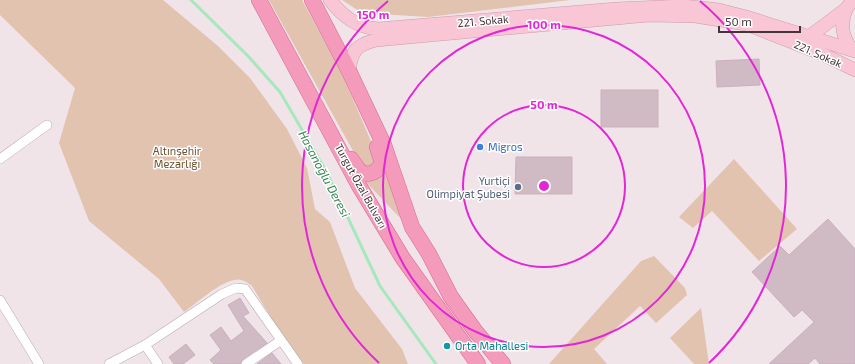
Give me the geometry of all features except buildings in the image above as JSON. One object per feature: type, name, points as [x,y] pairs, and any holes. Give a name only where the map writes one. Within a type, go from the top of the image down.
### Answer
[{"type":"main road","name":"Turgut Özal Bulvarı","points":[[259,0],[309,90],[358,184],[402,257],[476,364]]},
{"type":"main road","points":[[312,0],[349,71],[384,145],[412,228],[429,254],[452,297],[498,359],[476,364]]},
{"type":"main road","points":[[309,90],[329,119],[358,170],[364,174],[374,173],[378,170],[382,162],[381,156],[359,103],[349,71]]},
{"type":"street","name":"221. Sokak","points":[[330,0],[345,16],[364,28],[378,29],[616,9],[684,6],[719,10],[854,50]]},
{"type":"street","points":[[810,36],[849,4]]},
{"type":"street","points":[[849,4],[842,19],[842,28],[845,39],[854,50]]},
{"type":"street","name":"221. Sokak","points":[[349,71],[351,58],[355,50],[363,43],[376,40],[649,15],[695,16],[746,24],[820,53],[855,70]]},
{"type":"street","points":[[0,159],[47,125]]},
{"type":"street","points":[[109,364],[145,345],[222,294],[236,288],[245,289],[280,341],[298,364]]},
{"type":"street","points":[[0,300],[39,364]]},
{"type":"street","points":[[246,364],[280,341]]},
{"type":"street","points":[[145,345],[158,364]]},
{"type":"green space","name":"Altınşehir Mezarlığı","points":[[0,0],[163,0],[218,46],[250,78],[287,129],[307,168],[315,209],[330,222],[355,288],[402,349],[408,364],[304,364],[286,343],[252,286],[242,280],[235,280],[222,285],[208,293],[184,312],[159,279],[89,221],[59,143],[75,88],[0,15]]},
{"type":"green space","points":[[269,0],[302,0],[343,76],[379,160],[367,169],[357,158]]},
{"type":"green space","points":[[342,0],[570,0],[428,17],[362,13]]},
{"type":"green space","points":[[734,159],[797,229],[759,261],[712,211],[693,228],[679,217]]},
{"type":"green space","points":[[386,173],[402,220],[366,182],[376,180]]},
{"type":"green space","points":[[654,256],[685,288],[687,295],[656,323],[640,306],[594,349],[607,364],[549,364],[641,261]]},
{"type":"green space","points":[[701,308],[709,364],[694,364],[670,338]]},
{"type":"waterway","name":"Hasanoğlu Deresi","points":[[191,0],[248,56],[280,92],[326,171],[380,286],[436,364]]},
{"type":"place","name":"Migros","points":[[480,147]]},
{"type":"place","name":"Yurtiçi Olimpiyat Şubesi","points":[[518,187]]},
{"type":"place","name":"Orta Mahallesi","points":[[447,346]]}]
